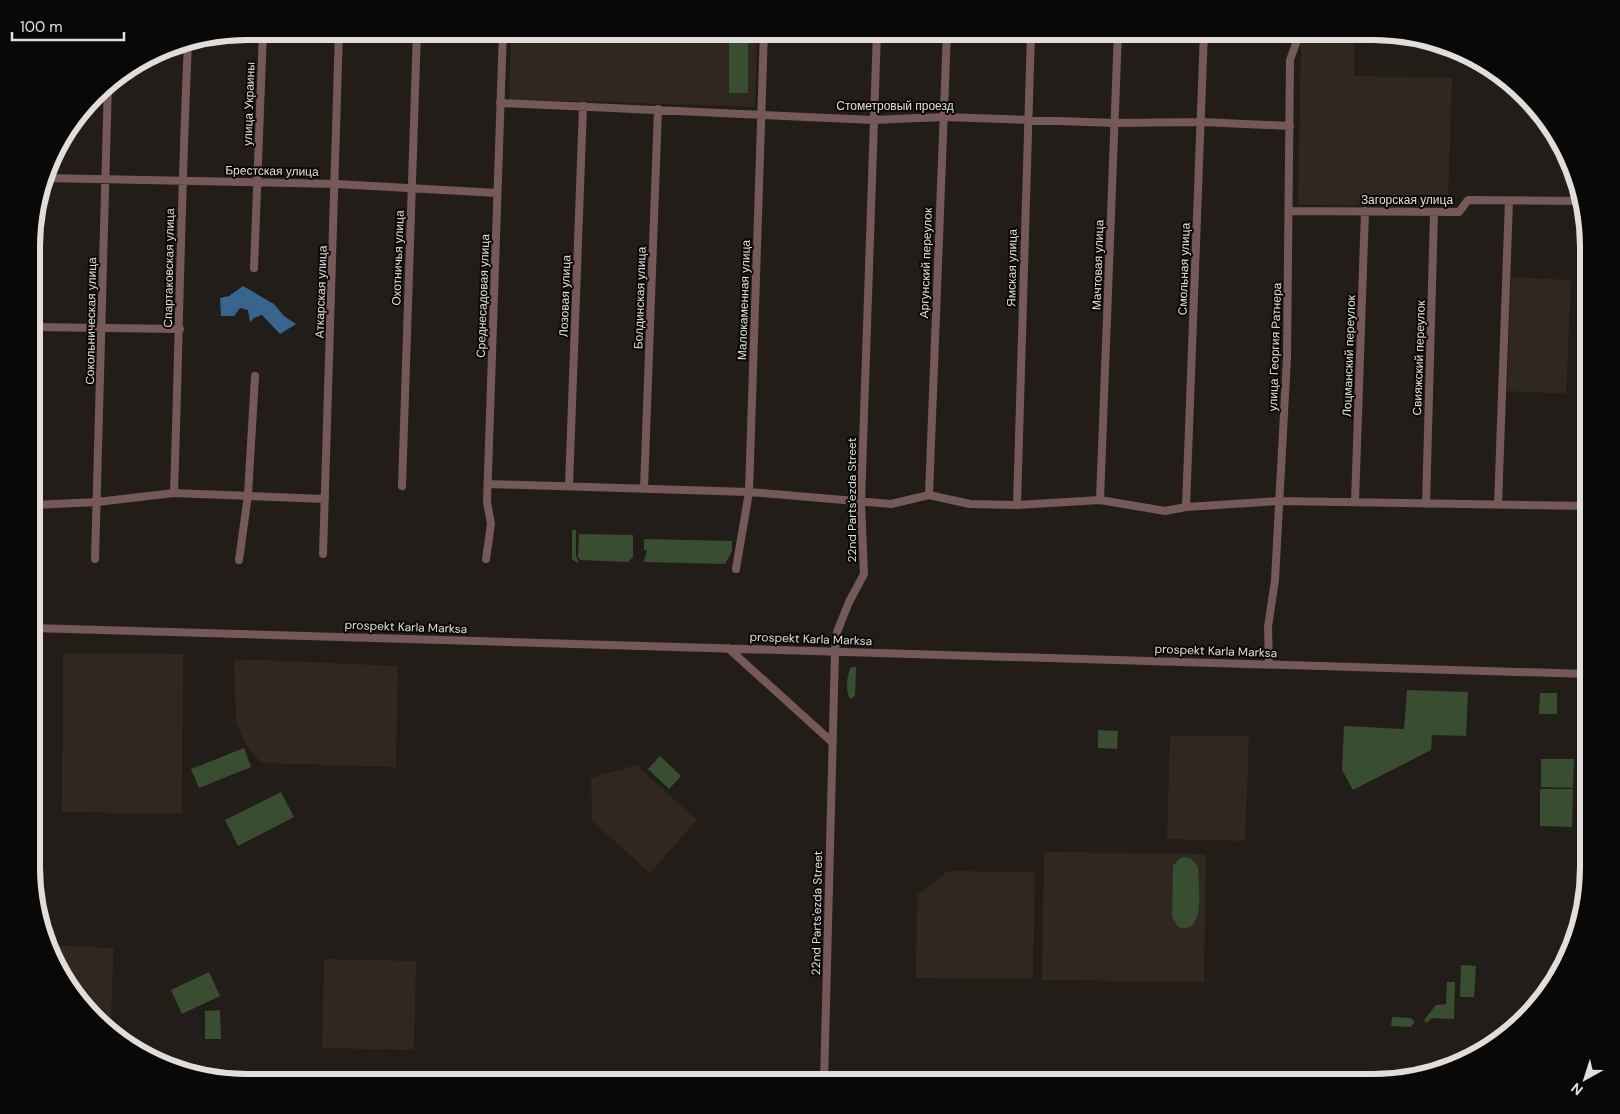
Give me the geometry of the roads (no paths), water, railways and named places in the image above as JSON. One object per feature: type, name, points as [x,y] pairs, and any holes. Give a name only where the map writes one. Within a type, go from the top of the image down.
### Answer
[{"type":"street","name":"улица Украины","points":[[254,268],[263,40]]},
{"type":"street","name":"Аткарская улица","points":[[323,554],[336,184],[338,40]]},
{"type":"street","name":"Охотничья улица","points":[[402,486],[417,40]]},
{"type":"street","name":"Среднесадовая улица","points":[[486,560],[491,524],[487,502],[503,40]]},
{"type":"street","name":"Малокаменная улица","points":[[736,569],[749,492],[764,40]]},
{"type":"street","name":"22nd Parts'ezda Street","points":[[824,1074],[835,651],[837,632],[849,602],[864,574],[861,503],[877,40]]},
{"type":"street","name":"Аргунский переулок","points":[[929,496],[947,40]]},
{"type":"street","name":"Ямская улица","points":[[1017,505],[1031,40]]},
{"type":"street","name":"Мачтовая улица","points":[[1100,500],[1118,40]]},
{"type":"street","name":"Смольная улица","points":[[1186,507],[1204,40]]},
{"type":"street","name":"улица Георгия Ратнера","points":[[1269,664],[1268,627],[1275,580],[1288,358],[1290,60],[1297,40]]},
{"type":"street","name":"Спартаковская улица","points":[[174,493],[180,328],[182,180],[188,49]]},
{"type":"street","name":"Сокольническая улица","points":[[95,559],[103,327],[108,94]]},
{"type":"street","name":"Стометровый проезд","points":[[500,103],[873,120],[943,117],[1115,123],[1201,122],[1290,126]]},
{"type":"street","name":"Лозовая улица","points":[[569,486],[583,106]]},
{"type":"street","name":"Болдинская улица","points":[[644,488],[658,109]]},
{"type":"street","name":"Брестская улица","points":[[52,178],[336,184],[497,193]]},
{"type":"street","name":"Загорская улица","points":[[1290,211],[1459,212],[1468,200],[1575,201]]},
{"type":"street","points":[[1498,505],[1509,201]]},
{"type":"street","name":"Лоцманский переулок","points":[[1355,502],[1365,211]]},
{"type":"street","name":"Свияжский переулок","points":[[1426,504],[1434,212]]},
{"type":"street","points":[[40,327],[180,328]]},
{"type":"street","points":[[239,560],[248,495],[255,376]]},
{"type":"street","points":[[488,484],[749,492],[861,503],[891,504],[929,496],[970,504],[1017,505],[1100,500],[1165,511],[1186,507],[1279,501],[1580,506]]},
{"type":"street","points":[[40,505],[97,502],[174,493],[325,499]]},
{"type":"street","name":"prospekt Karla Marksa","points":[[40,628],[1580,674]]},
{"type":"street","points":[[728,648],[832,742]]},
{"type":"water","points":[[243,286],[274,304],[284,316],[296,324],[280,334],[262,315],[250,322],[248,310],[240,308],[234,316],[221,316],[220,298],[229,296]]}]
